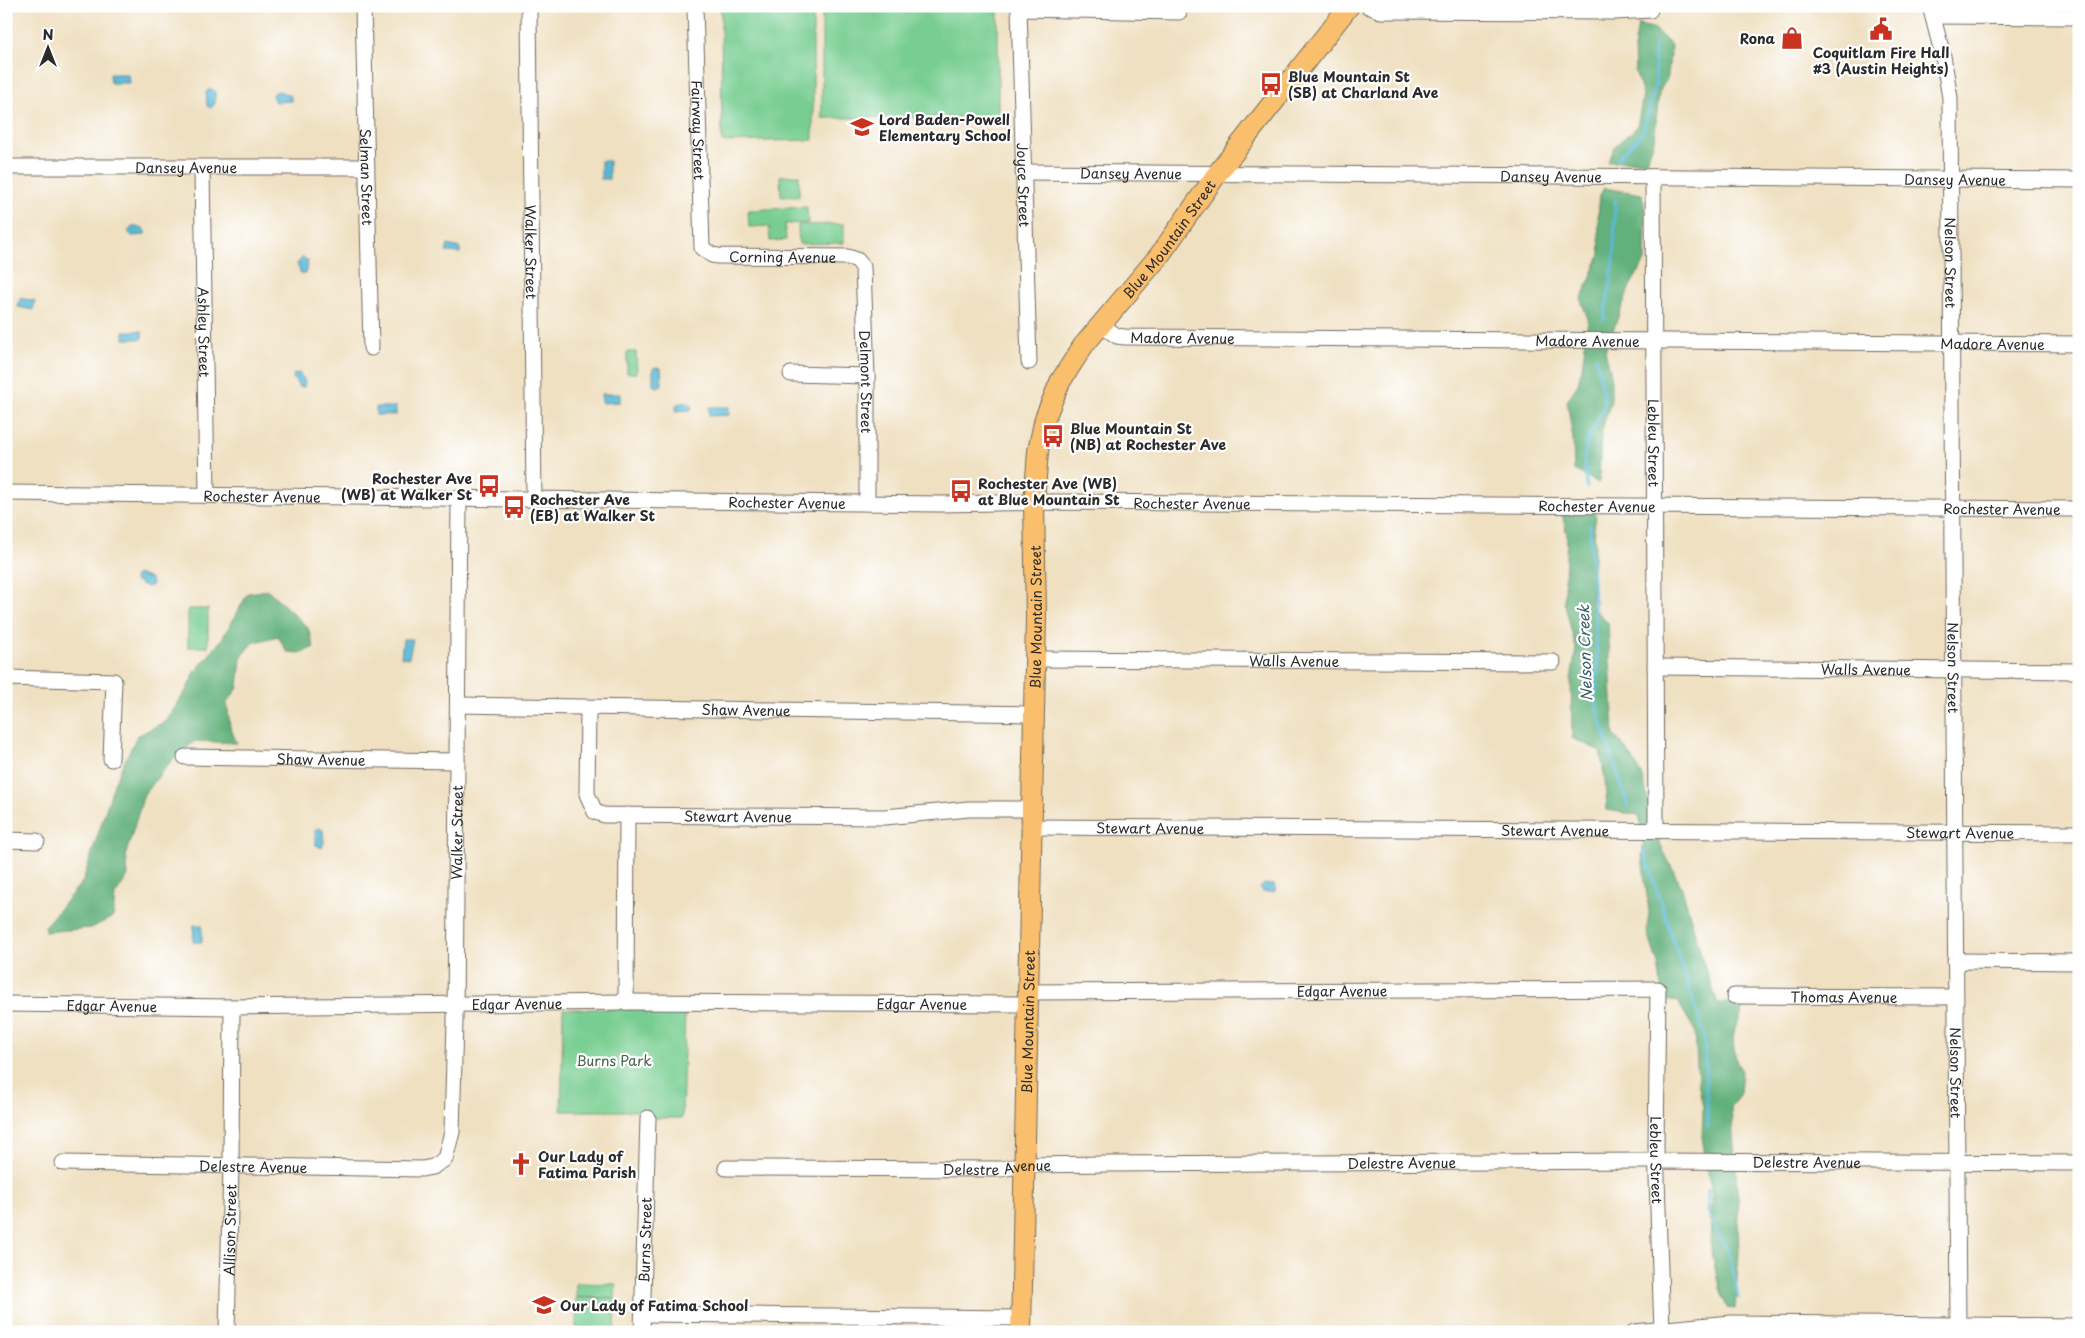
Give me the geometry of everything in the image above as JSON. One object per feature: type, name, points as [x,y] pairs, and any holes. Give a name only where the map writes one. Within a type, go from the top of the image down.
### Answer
[{"type":"main road","name":"Blue Mountain Street","points":[[1021,1325],[1034,659],[1034,503],[1040,435],[1048,407],[1071,361],[1159,256],[1217,174],[1349,6]]},
{"type":"street","name":"Selman Street","points":[[364,6],[371,348]]},
{"type":"street","name":"Walker Street","points":[[529,6],[534,500]]},
{"type":"street","name":"Fairway Street","points":[[695,6],[701,244],[706,252]]},
{"type":"street","points":[[1368,6],[1381,11],[1615,12],[1650,8]]},
{"type":"street","points":[[1019,8],[1179,12]]},
{"type":"street","name":"Joyce Street","points":[[1019,8],[1029,362]]},
{"type":"street","points":[[1931,11],[2079,17]]},
{"type":"street","name":"Nelson Street","points":[[1931,11],[1943,56],[1950,98],[1958,1328]]},
{"type":"street","name":"Dansey Avenue","points":[[6,167],[366,167]]},
{"type":"street","name":"Ashley Street","points":[[202,168],[207,495]]},
{"type":"street","name":"Dansey Avenue","points":[[1023,172],[2079,180]]},
{"type":"street","name":"Lebleu Street","points":[[1653,177],[1656,830]]},
{"type":"street","name":"Corning Avenue","points":[[706,252],[718,256],[848,257],[859,263]]},
{"type":"street","name":"Delmont Street","points":[[859,263],[864,272],[867,376],[867,503]]},
{"type":"street","name":"Madore Avenue","points":[[1101,325],[1117,336],[1125,337],[2079,344]]},
{"type":"street","points":[[790,374],[867,376]]},
{"type":"street","name":"Rochester Avenue","points":[[6,493],[867,503],[1654,505],[2079,509]]},
{"type":"street","name":"Walker Street","points":[[442,1163],[448,1152],[452,1132],[458,705],[458,499]]},
{"type":"street","name":"Walls Avenue","points":[[1034,659],[1553,662]]},
{"type":"street","name":"Walls Avenue","points":[[1655,668],[2079,672]]},
{"type":"street","points":[[6,678],[114,680],[111,759]]},
{"type":"street","name":"Shaw Avenue","points":[[458,705],[1033,714]]},
{"type":"street","name":"Stewart Avenue","points":[[588,708],[587,794],[595,812],[604,815],[886,817],[970,809],[1031,818],[1656,830],[2079,833]]},
{"type":"street","name":"Shaw Avenue","points":[[184,757],[457,761]]},
{"type":"street","points":[[626,1002],[627,816]]},
{"type":"street","points":[[6,840],[37,841]]},
{"type":"street","points":[[1955,961],[2079,962]]},
{"type":"street","name":"Lebleu Street","points":[[1658,989],[1657,1161],[1662,1330]]},
{"type":"street","name":"Edgar Avenue","points":[[6,1004],[232,1007],[455,1005],[1658,989]]},
{"type":"street","name":"Thomas Avenue","points":[[1734,996],[1955,996]]},
{"type":"street","name":"Allison Street","points":[[227,1332],[232,1007]]},
{"type":"street","name":"Burns Street","points":[[642,1332],[648,1118]]},
{"type":"street","name":"Delestre Avenue","points":[[726,1168],[1001,1169],[1024,1165],[1657,1161],[2079,1162]]},
{"type":"street","name":"Delestre Avenue","points":[[64,1163],[432,1168],[442,1163]]},
{"type":"street","points":[[643,1314],[1021,1325]]},
{"type":"street","points":[[1634,1332],[1731,1323],[1958,1328],[2079,1326]]},
{"type":"green space","points":[[721,6],[813,6],[813,140],[722,142]]},
{"type":"green space","points":[[822,6],[998,6],[998,117],[822,118]]},
{"type":"green space","points":[[1638,25],[1653,28],[1671,45],[1668,75],[1659,93],[1654,140],[1647,161],[1608,162],[1616,145],[1637,127],[1643,95],[1635,71],[1634,48]]},
{"type":"green space","points":[[799,175],[799,196],[781,196],[780,176]]},
{"type":"green space","points":[[1604,188],[1642,194],[1646,217],[1645,261],[1630,286],[1605,351],[1611,374],[1611,401],[1601,433],[1599,483],[1574,470],[1573,439],[1567,401],[1578,384],[1583,362],[1588,319],[1581,300],[1600,255],[1598,214],[1600,195]]},
{"type":"green space","points":[[807,207],[808,223],[785,224],[786,240],[770,241],[769,226],[749,227],[748,210]]},
{"type":"green space","points":[[844,224],[844,243],[799,244],[798,225]]},
{"type":"green space","points":[[627,352],[636,352],[637,373],[627,373]]},
{"type":"green space","points":[[1594,512],[1596,517],[1591,605],[1608,623],[1614,735],[1630,754],[1642,775],[1658,840],[1682,888],[1703,961],[1718,1003],[1742,1002],[1741,1016],[1735,1028],[1733,1038],[1736,1058],[1742,1071],[1740,1093],[1731,1108],[1737,1185],[1739,1253],[1735,1309],[1727,1308],[1718,1282],[1710,1243],[1712,1196],[1702,1137],[1703,1108],[1698,1082],[1695,1031],[1678,1002],[1663,1000],[1658,964],[1647,931],[1649,912],[1642,856],[1644,836],[1639,815],[1607,810],[1605,779],[1600,751],[1572,738],[1571,679],[1576,649],[1564,601],[1567,535],[1562,514]]},
{"type":"green space","points":[[268,590],[308,628],[314,647],[301,653],[287,652],[278,636],[252,643],[241,658],[238,688],[227,702],[230,727],[237,743],[195,741],[171,761],[144,794],[126,854],[128,876],[115,895],[113,917],[91,928],[45,932],[45,926],[83,881],[115,781],[137,736],[166,721],[187,689],[195,672],[222,639],[248,593]]},
{"type":"green space","points":[[188,609],[208,609],[208,647],[188,647]]},
{"type":"green space","name":"Burns Park","points":[[563,1009],[685,1009],[682,1118],[648,1118],[648,1111],[561,1111]]},
{"type":"green space","points":[[576,1283],[616,1284],[615,1298],[576,1297]]},
{"type":"green space","points":[[576,1298],[616,1299],[615,1329],[576,1328]]},
{"type":"water","points":[[110,74],[128,74],[129,83],[111,83]]},
{"type":"water","points":[[210,89],[215,91],[215,104],[211,108],[207,106],[206,92]]},
{"type":"water","points":[[279,91],[291,96],[291,101],[275,102],[272,96],[273,93]]},
{"type":"water","points":[[601,161],[609,161],[609,179],[601,179]]},
{"type":"water","points":[[132,227],[142,227],[146,233],[144,235],[132,236],[128,232]]},
{"type":"water","points":[[448,245],[460,248],[460,253],[446,252]]},
{"type":"water","points":[[303,257],[308,261],[305,274],[301,274],[297,264]]},
{"type":"water","points":[[20,298],[35,301],[33,310],[18,307]]},
{"type":"water","points":[[124,331],[142,331],[142,339],[124,339]]},
{"type":"water","points":[[653,368],[661,368],[662,385],[657,387],[653,385]]},
{"type":"water","points":[[299,373],[305,381],[304,387],[299,387],[293,377],[294,374]]},
{"type":"water","points":[[601,394],[620,394],[620,402],[602,403]]},
{"type":"water","points":[[686,402],[692,405],[691,410],[675,411],[677,404]]},
{"type":"water","points":[[376,407],[396,407],[396,415],[376,415]]},
{"type":"water","points":[[709,407],[729,407],[729,415],[709,416]]},
{"type":"water","points":[[137,574],[151,579],[152,585],[147,587],[135,581],[134,578]]},
{"type":"water","points":[[403,639],[413,639],[409,658],[401,657]]},
{"type":"water","points":[[318,828],[323,830],[324,843],[322,848],[316,845],[315,830]]},
{"type":"water","points":[[1264,884],[1274,885],[1276,890],[1273,892],[1262,892],[1260,888]]},
{"type":"water","points":[[194,925],[202,925],[202,942],[193,942]]},
{"type":"waterway","name":"Nelson Creek","points":[[1617,159],[1643,132],[1656,83],[1654,45]]},
{"type":"waterway","name":"Nelson Creek","points":[[1604,320],[1614,261],[1615,200]]},
{"type":"waterway","name":"Nelson Creek","points":[[1587,487],[1584,462],[1587,440],[1604,407],[1596,357]]},
{"type":"waterway","name":"Nelson Creek","points":[[1590,525],[1598,674],[1595,701],[1628,806]]},
{"type":"waterway","name":"Nelson Creek","points":[[1644,851],[1704,1034],[1708,1127]]},
{"type":"waterway","name":"Nelson Creek","points":[[1708,1189],[1708,1211],[1718,1234],[1729,1251],[1738,1298]]},
{"type":"place","name":"Coquitlam Fire Hall #3 (Austin Heights)","points":[[1881,29]]},
{"type":"place","name":"Rona","points":[[1792,38]]},
{"type":"place","name":"Blue Mountain St (SB) at Charland Ave","points":[[1271,84]]},
{"type":"place","name":"Lord Baden-Powell Elementary School","points":[[862,127]]},
{"type":"place","name":"Blue Mountain St (NB) at Rochester Ave","points":[[1053,436]]},
{"type":"place","name":"Rochester Ave (WB) at Walker St","points":[[489,486]]},
{"type":"place","name":"Rochester Ave (WB) at Blue Mountain St","points":[[961,491]]},
{"type":"place","name":"Rochester Ave (EB) at Walker St","points":[[514,507]]},
{"type":"place","name":"Our Lady of Fatima Parish","points":[[521,1164]]},
{"type":"place","name":"Our Lady of Fatima School","points":[[544,1305]]}]
